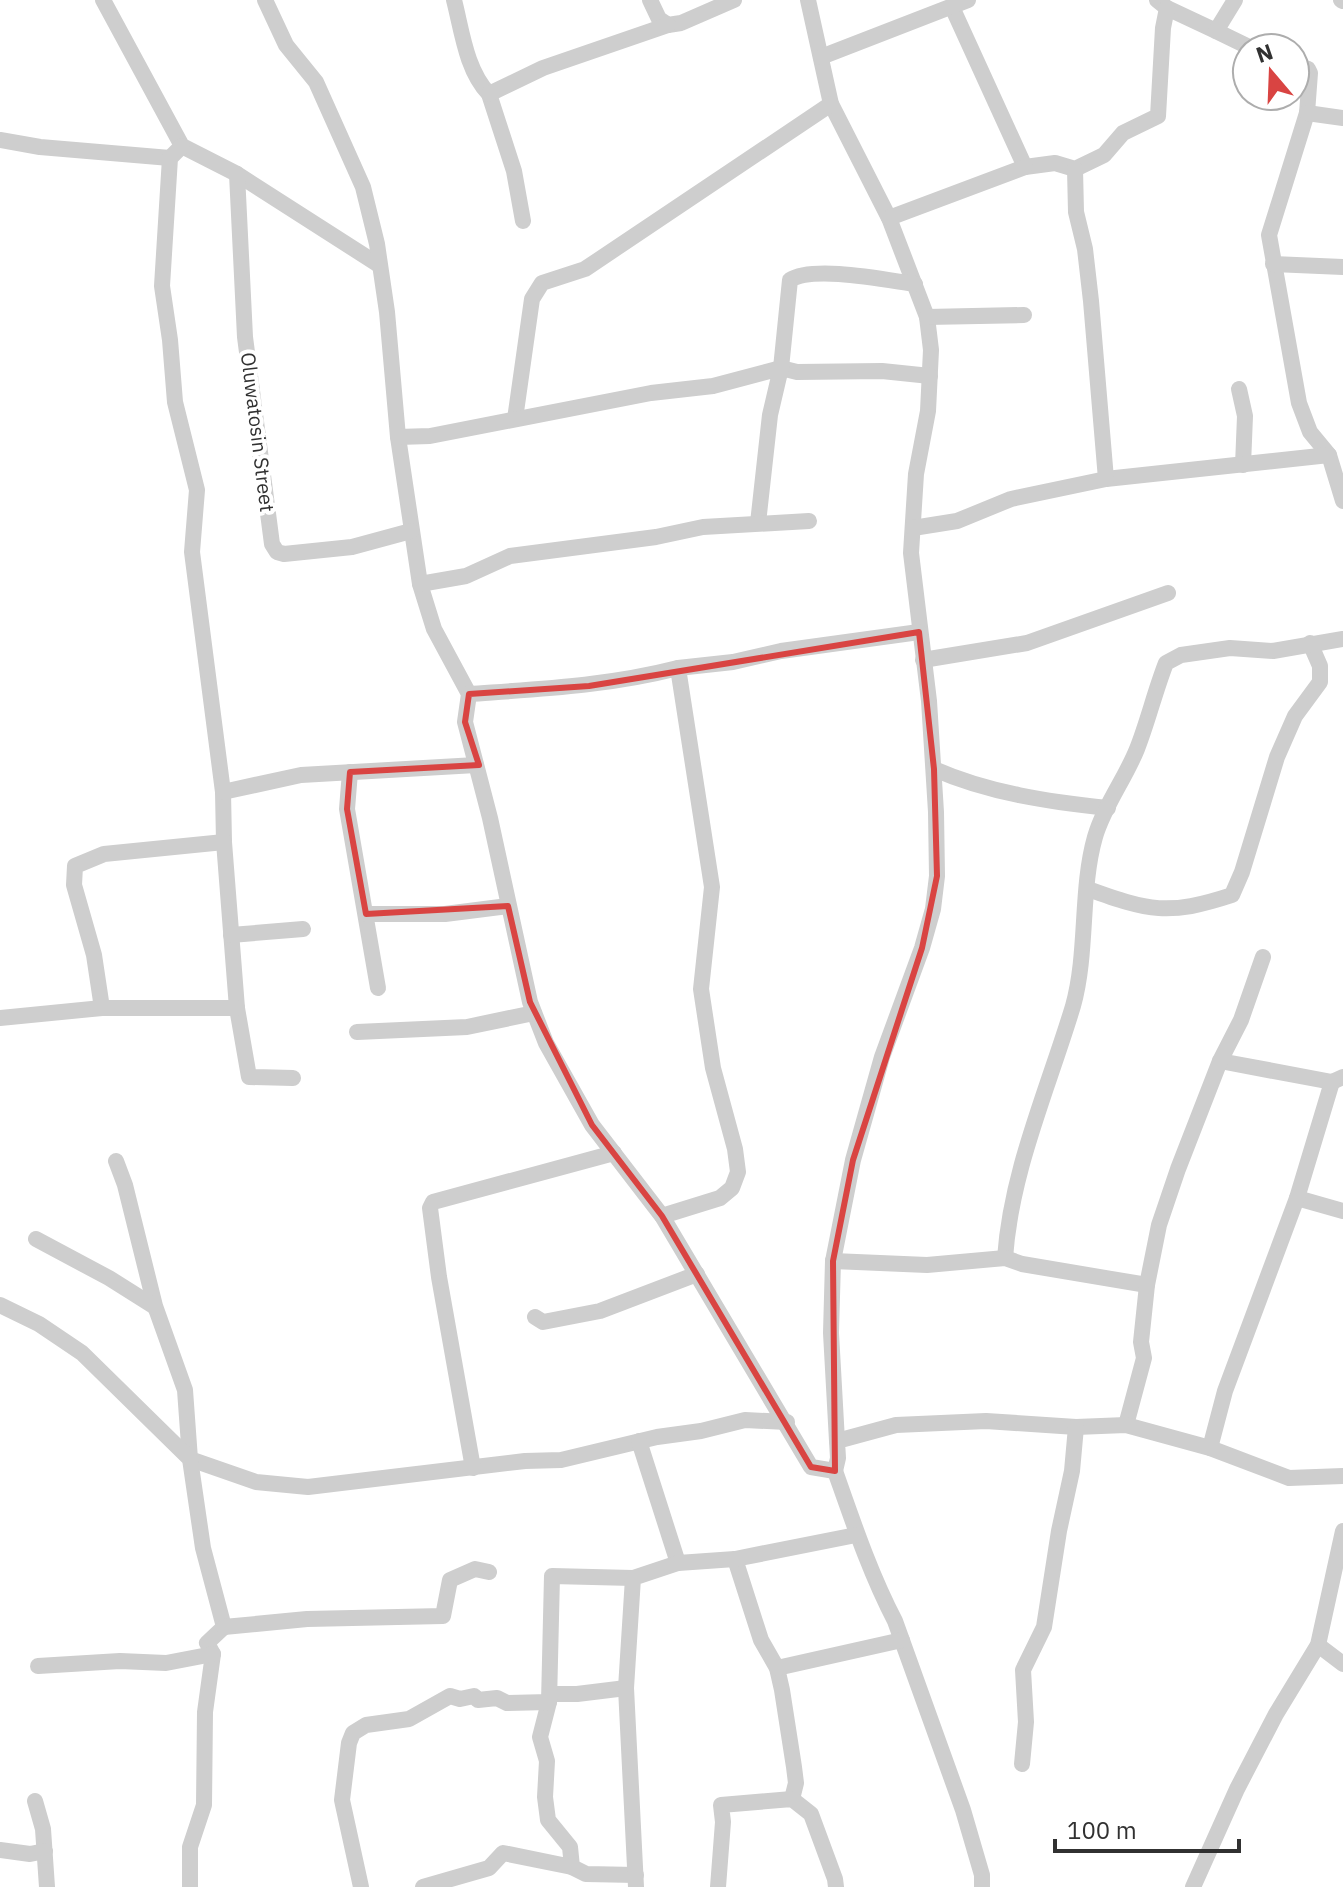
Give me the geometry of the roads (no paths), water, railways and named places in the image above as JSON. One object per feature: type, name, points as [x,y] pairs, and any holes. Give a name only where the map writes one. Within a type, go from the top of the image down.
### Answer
[{"type":"street","points":[[103,0],[176,152],[162,286],[175,402],[197,490],[192,552],[223,792],[237,1008],[249,1077],[293,1078]]},
{"type":"street","points":[[284,0],[266,2],[286,45],[316,82],[363,187],[390,337],[398,437],[420,584],[434,629],[469,694],[465,722],[534,1013],[546,1043],[592,1125],[662,1216],[811,1467],[835,1471]]},
{"type":"street","points":[[454,0],[472,69],[489,94],[514,171],[523,221]]},
{"type":"street","points":[[650,0],[659,19],[668,25]]},
{"type":"street","points":[[489,94],[543,68],[681,23],[734,0]]},
{"type":"street","points":[[808,0],[831,104],[889,218],[927,317],[931,350],[928,411],[916,474],[911,553],[934,769],[937,876],[933,909],[922,948],[882,1057],[853,1160],[833,1261],[831,1333],[838,1458],[835,1471],[856,1535],[902,1640],[963,1810],[982,1875],[982,1887]]},
{"type":"street","points":[[821,57],[968,0]]},
{"type":"street","points":[[1216,31],[1235,0]]},
{"type":"street","points":[[889,218],[1025,167],[1055,163],[1075,169],[1104,155],[1123,133],[1158,116],[1162,4],[1231,38]]},
{"type":"street","points":[[952,7],[1025,167]]},
{"type":"street","points":[[515,419],[532,299],[542,283],[585,269],[831,104]]},
{"type":"street","points":[[1343,118],[1307,113],[1269,235],[1299,403],[1310,432],[1329,455],[1343,501]]},
{"type":"street","points":[[0,140],[40,147],[176,152],[237,174],[379,265]]},
{"type":"street","points":[[1075,169],[1076,212],[1088,275],[1106,479]]},
{"type":"street","name":"Oluwatosin Street","points":[[237,174],[245,337],[272,544],[277,552],[284,554],[338,549],[411,531]]},
{"type":"street","points":[[1273,264],[1343,267]]},
{"type":"street","points":[[758,523],[770,415],[781,368],[790,280],[798,274],[818,273],[915,284]]},
{"type":"street","points":[[927,317],[1024,315]]},
{"type":"street","points":[[398,437],[430,436],[651,393],[701,388],[781,368],[797,372],[882,371],[930,376]]},
{"type":"street","points":[[1239,389],[1245,416],[1243,465]]},
{"type":"street","points":[[913,528],[957,521],[1011,499],[1106,479],[1329,455]]},
{"type":"street","points":[[420,584],[466,576],[510,556],[656,537],[703,527],[809,521]]},
{"type":"street","points":[[923,660],[1027,643],[1168,593]]},
{"type":"street","points":[[469,694],[589,686],[781,651],[919,632]]},
{"type":"street","points":[[1005,1258],[1018,1183],[1045,1087],[1074,1003],[1089,867],[1096,835],[1137,750],[1166,663],[1181,655],[1230,648],[1273,651],[1343,639]]},
{"type":"street","points":[[1088,889],[1132,905],[1158,910],[1188,908],[1232,895],[1277,757],[1295,716],[1320,682],[1320,666],[1310,643]]},
{"type":"street","points":[[662,1216],[720,1198],[732,1188],[738,1172],[735,1149],[713,1068],[701,989],[712,887],[678,668]]},
{"type":"street","points":[[223,792],[301,775],[476,765]]},
{"type":"street","points":[[934,769],[954,778],[1051,802],[1108,808]]},
{"type":"street","points":[[350,772],[347,809],[378,988]]},
{"type":"street","points":[[102,1008],[94,955],[74,885],[75,866],[104,854],[224,842]]},
{"type":"street","points":[[366,914],[445,914],[508,906]]},
{"type":"street","points":[[231,935],[303,929]]},
{"type":"street","points":[[1126,1425],[1144,1358],[1141,1342],[1147,1285],[1159,1225],[1220,1061],[1241,1020],[1263,957]]},
{"type":"street","points":[[0,1018],[102,1008],[237,1008]]},
{"type":"street","points":[[357,1032],[467,1027],[534,1013]]},
{"type":"street","points":[[1210,1448],[1225,1391],[1338,1079],[1295,1077],[1275,1070],[1254,1070],[1220,1061]]},
{"type":"street","points":[[473,1468],[430,1208],[433,1202],[614,1153]]},
{"type":"street","points":[[116,1161],[125,1185],[155,1307],[185,1390],[190,1459],[203,1548],[224,1627]]},
{"type":"street","points":[[1297,1198],[1343,1211]]},
{"type":"street","points":[[36,1239],[155,1307]]},
{"type":"street","points":[[833,1261],[927,1265],[1005,1258],[1022,1264],[1147,1285]]},
{"type":"street","points":[[535,1317],[543,1322],[600,1311],[697,1274]]},
{"type":"street","points":[[0,1325],[4,1307],[39,1324],[82,1353],[190,1459],[256,1482],[308,1487],[525,1461],[561,1460],[745,1420],[787,1422]]},
{"type":"street","points":[[837,1441],[896,1425],[986,1421],[1076,1427],[1126,1425],[1210,1448],[1289,1478],[1343,1476]]},
{"type":"street","points":[[1022,1764],[1026,1722],[1023,1670],[1044,1627],[1072,1471],[1076,1427]]},
{"type":"street","points":[[639,1441],[678,1563]]},
{"type":"street","points":[[1193,1887],[1269,1726],[1318,1645],[1343,1531]]},
{"type":"street","points":[[572,1867],[570,1847],[548,1820],[545,1797],[547,1761],[540,1737],[550,1698],[552,1576],[633,1578],[678,1563],[735,1559],[856,1535]]},
{"type":"street","points":[[735,1559],[761,1640],[777,1668],[796,1783],[792,1799]]},
{"type":"street","points":[[190,1887],[190,1847],[204,1805],[205,1712],[213,1654],[207,1643],[224,1627],[307,1619],[443,1616],[450,1580],[475,1569],[489,1572]]},
{"type":"street","points":[[423,1887],[489,1868],[503,1853],[572,1867],[586,1874],[636,1881],[626,1688],[633,1578]]},
{"type":"street","points":[[777,1668],[902,1640]]},
{"type":"street","points":[[1318,1645],[1343,1664]]},
{"type":"street","points":[[38,1666],[120,1661],[166,1663],[213,1654]]},
{"type":"street","points":[[361,1887],[342,1800],[349,1743],[356,1728],[409,1719],[450,1696],[460,1699],[474,1696],[478,1700],[497,1698],[507,1703],[626,1688]]},
{"type":"street","points":[[718,1887],[723,1822],[721,1805],[792,1799],[811,1814],[836,1887]]},
{"type":"street","points":[[35,1801],[43,1829],[47,1887]]},
{"type":"street","points":[[0,1850],[30,1854],[45,1851]]}]
